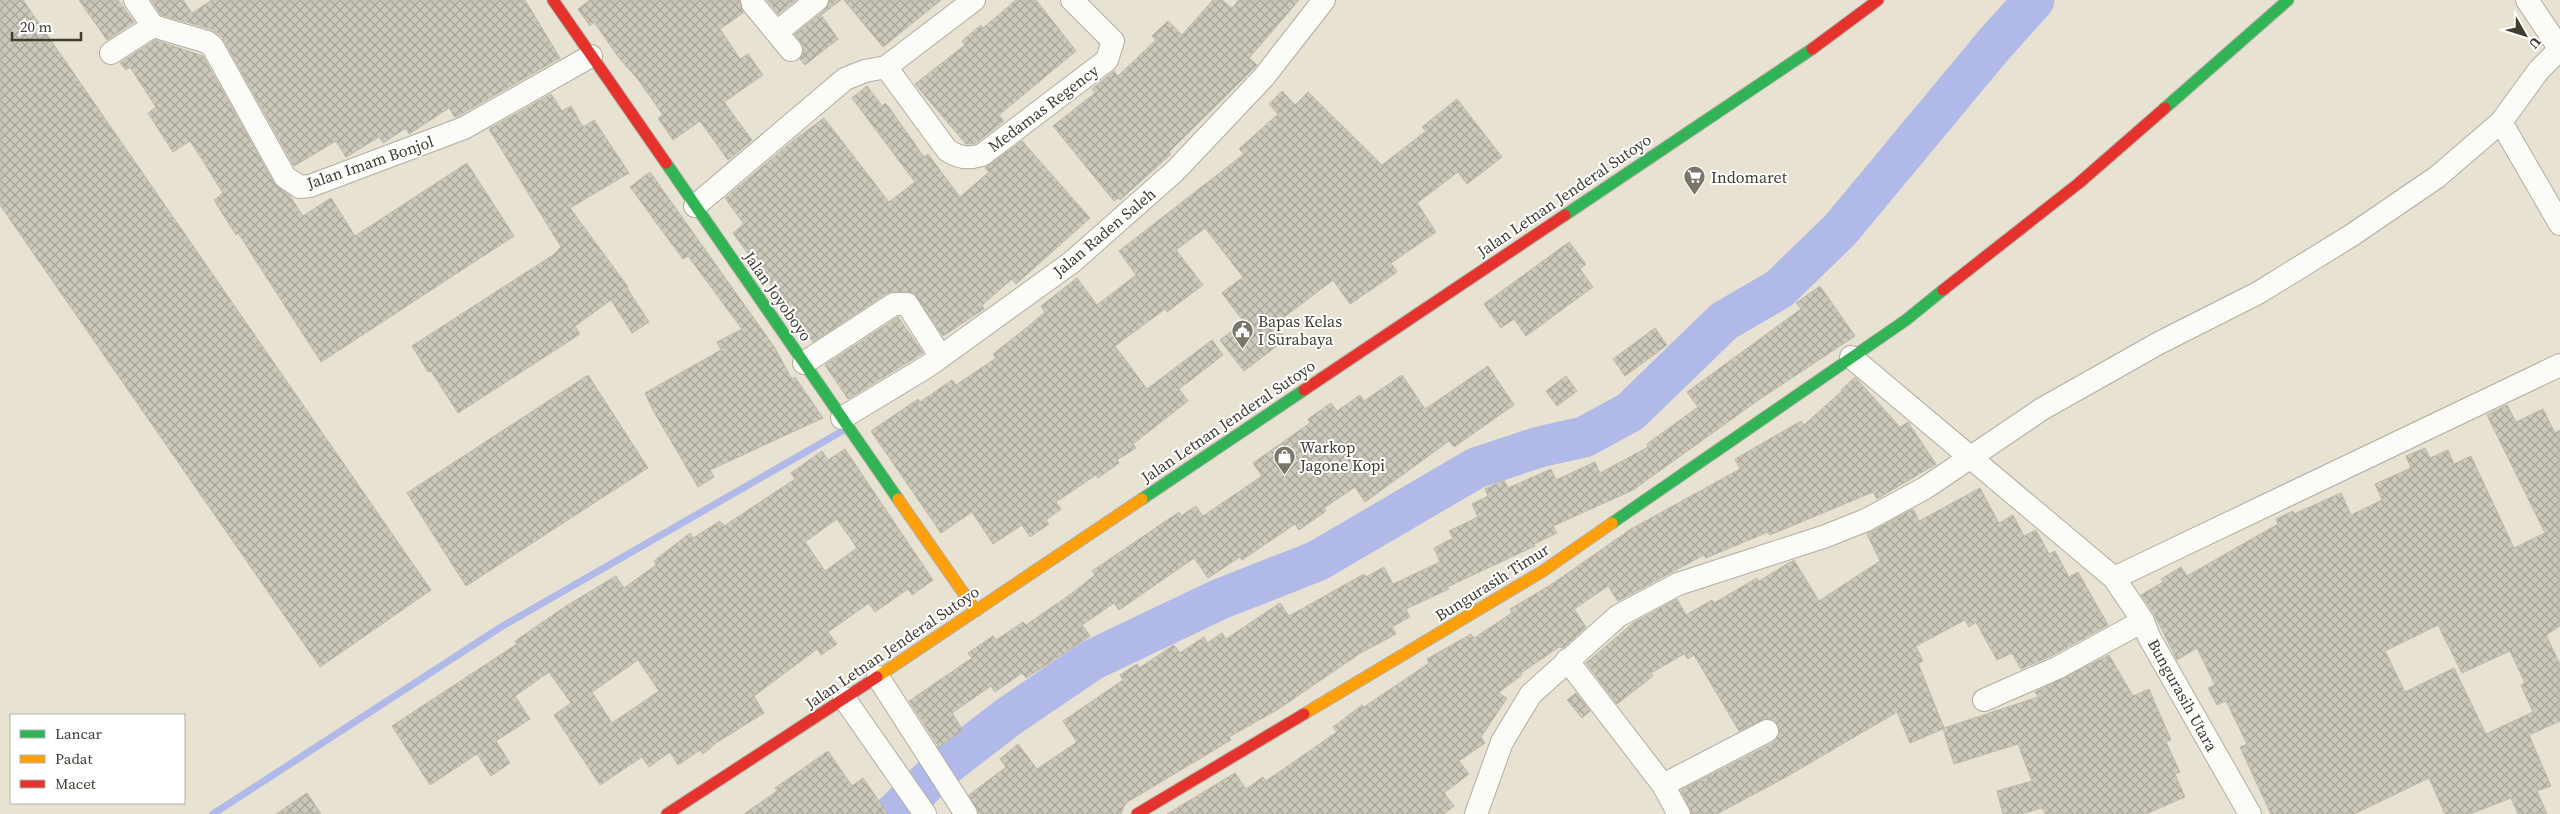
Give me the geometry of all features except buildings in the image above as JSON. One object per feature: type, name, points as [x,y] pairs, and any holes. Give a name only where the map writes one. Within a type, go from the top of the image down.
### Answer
[{"type":"main road","name":"Jalan Letnan Jenderal Sutoyo","points":[[678,810],[1808,52],[1878,0]]},
{"type":"main road","name":"Bungurasih Timur","points":[[1137,814],[1543,571],[1906,320],[2080,183],[2288,0]]},
{"type":"main road","name":"Jalan Joyoboyo","points":[[556,1],[591,56],[976,611]]},
{"type":"street","points":[[111,53],[153,26],[135,0]]},
{"type":"street","points":[[752,0],[752,4],[791,50]]},
{"type":"street","points":[[776,32],[817,0]]},
{"type":"street","points":[[695,206],[845,79],[865,71],[886,67],[974,0]]},
{"type":"street","name":"Medamas Regency","points":[[886,67],[947,150],[957,157],[971,158],[982,155],[1107,60],[1113,41],[1072,0]]},
{"type":"street","name":"Jalan Raden Saleh","points":[[844,421],[941,357],[1072,262],[1175,172],[1263,78],[1324,0]]},
{"type":"street","points":[[1476,814],[1502,742],[1531,694],[1618,616],[1678,584],[1826,536],[1866,520],[1925,488],[2042,409],[2158,343],[2258,293],[2352,235],[2437,177],[2501,122],[2539,70],[2560,49],[2527,0]]},
{"type":"street","name":"Jalan Imam Bonjol","points":[[153,26],[207,42],[213,47],[285,176],[300,187],[310,186],[464,128],[591,56]]},
{"type":"street","points":[[2501,122],[2560,224]]},
{"type":"street","points":[[804,363],[894,304],[902,302],[908,304],[941,357]]},
{"type":"street","name":"Bungurasih Utara","points":[[1851,357],[2114,578],[2143,621],[2154,645],[2250,814]]},
{"type":"street","points":[[2114,578],[2558,371]]},
{"type":"street","points":[[1984,700],[2057,668],[2143,621]]},
{"type":"street","points":[[1567,660],[1663,785],[1679,814]]},
{"type":"street","points":[[878,677],[961,808]]},
{"type":"street","points":[[844,698],[924,814]]},
{"type":"street","points":[[1663,785],[1767,731]]},
{"type":"waterway","points":[[894,814],[942,768],[1008,717],[1092,660],[1220,599],[1317,561],[1476,468],[1539,447],[1584,437],[1630,412],[1724,321],[1779,289],[1840,230],[1992,47],[2034,0]]},
{"type":"waterway","points":[[213,814],[501,627],[844,430]]},
{"type":"traffic: fast","points":[[2165,108],[2288,0]]},
{"type":"traffic: fast","points":[[1565,215],[1812,49]]},
{"type":"traffic: fast","points":[[666,163],[898,499]]},
{"type":"traffic: fast","points":[[1612,523],[1906,320],[1943,290]]},
{"type":"traffic: fast","points":[[1142,499],[1304,390]]},
{"type":"traffic: slow","points":[[898,499],[976,611]]},
{"type":"traffic: slow","points":[[877,677],[1142,499]]},
{"type":"traffic: slow","points":[[1304,714],[1543,571],[1612,523]]},
{"type":"traffic: jam","points":[[553,0],[666,163]]},
{"type":"traffic: jam","points":[[1812,49],[1878,0]]},
{"type":"traffic: jam","points":[[1943,290],[2079,183],[2165,108]]},
{"type":"traffic: jam","points":[[1304,390],[1565,215]]},
{"type":"traffic: jam","points":[[667,814],[877,677]]},
{"type":"traffic: jam","points":[[1137,814],[1304,714]]},
{"type":"place","name":"Indomaret","points":[[1695,196]]},
{"type":"place","name":"Bapas Kelas I Surabaya","points":[[1242,349]]},
{"type":"place","name":"Warkop Jagone Kopi","points":[[1284,475]]}]
